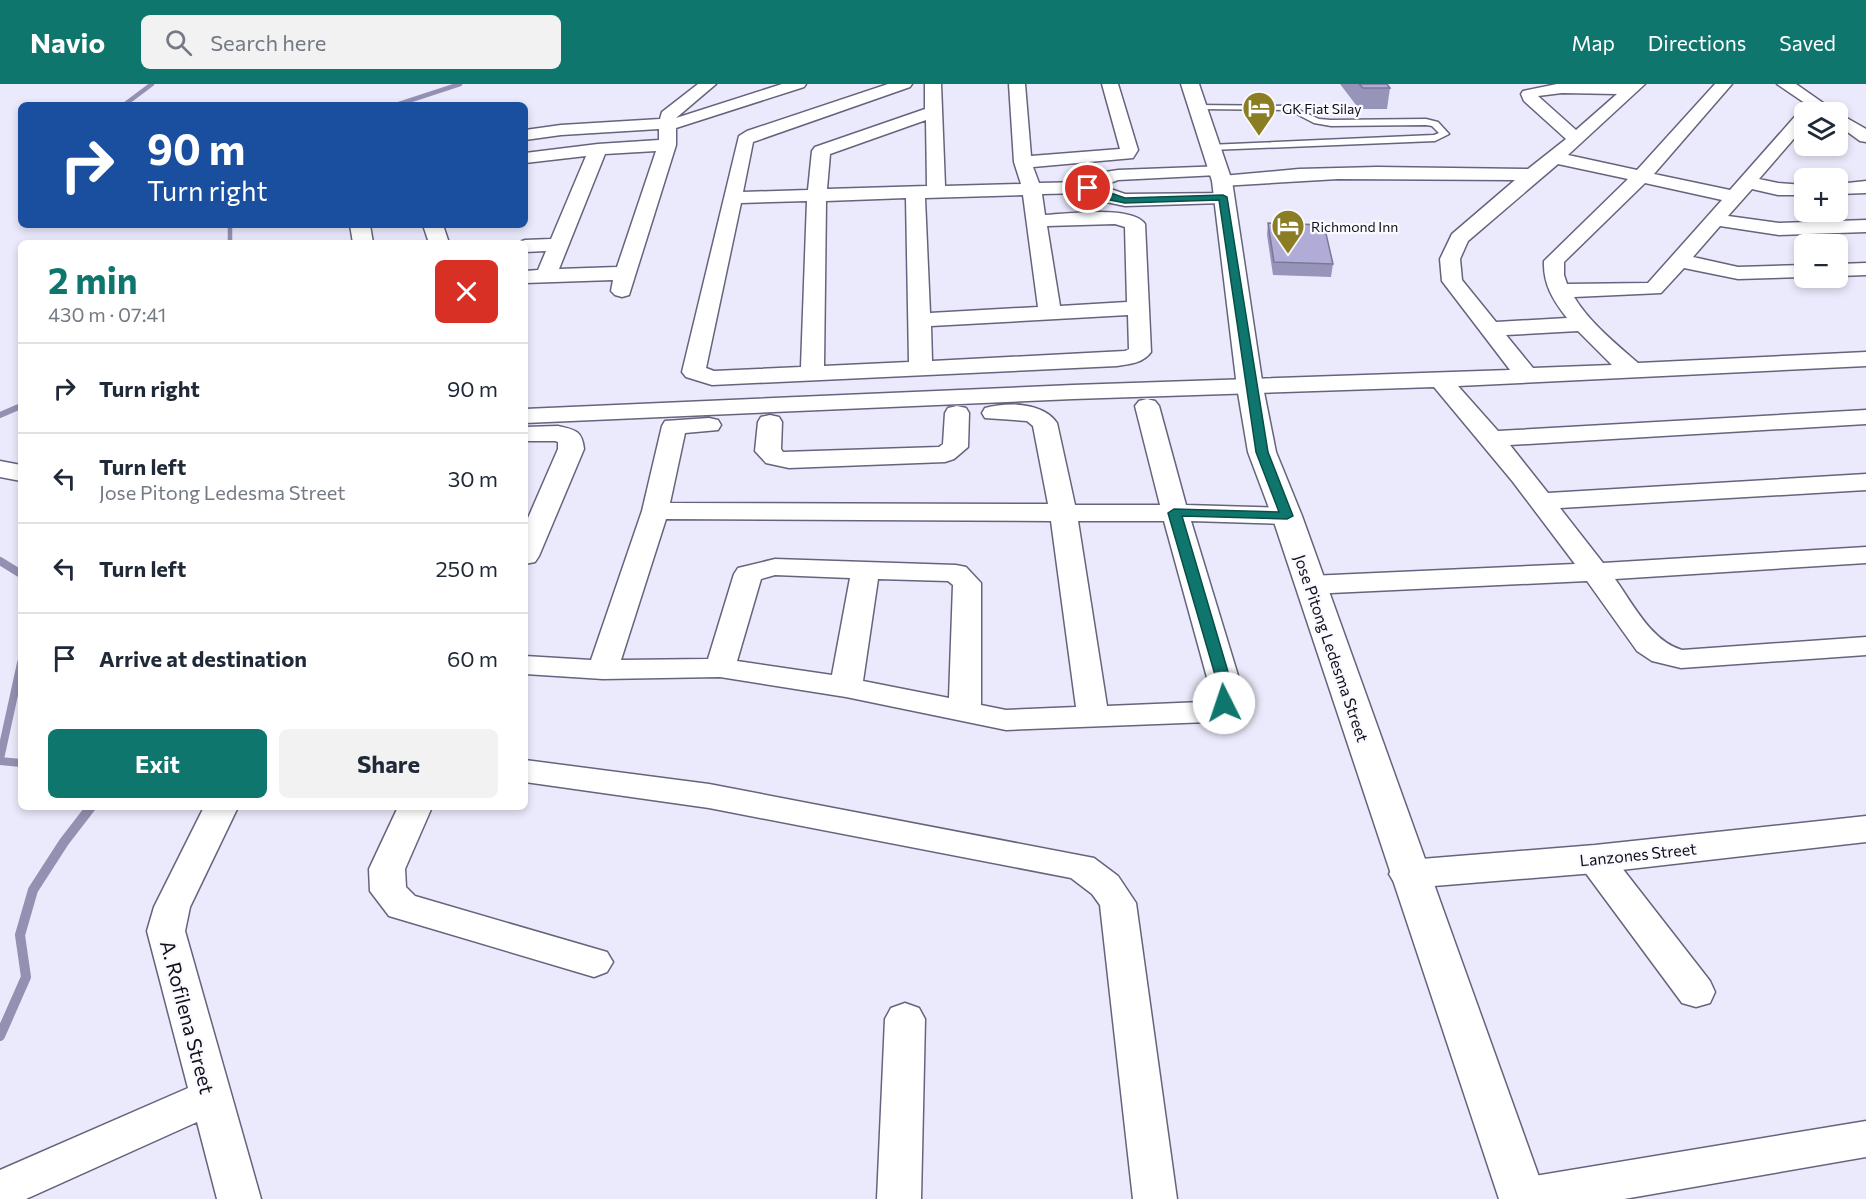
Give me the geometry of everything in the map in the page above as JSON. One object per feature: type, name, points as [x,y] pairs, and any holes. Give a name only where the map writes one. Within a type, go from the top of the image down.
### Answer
[{"type":"main road","name":"Jose Pitong Ledesma Street","points":[[1190,84],[1221,183],[1250,387],[1262,452],[1287,516],[1523,1198]]},
{"type":"main road","name":"Lanzones Street","points":[[1409,874],[1595,859],[1866,829]]},
{"type":"street","points":[[679,84],[706,85]]},
{"type":"street","points":[[528,135],[685,121],[798,84]]},
{"type":"street","points":[[904,84],[753,135],[745,140],[694,372],[712,378],[1131,357],[1140,352],[1135,224],[1117,218],[1037,221]]},
{"type":"street","points":[[933,84],[936,192]]},
{"type":"street","points":[[1017,84],[1023,162],[1032,189],[1050,313]]},
{"type":"street","points":[[1023,162],[1126,154],[1129,150],[1110,84]]},
{"type":"street","points":[[1633,371],[1582,324],[1559,291],[1553,267],[1554,261],[1642,176],[1724,84]]},
{"type":"street","points":[[1785,84],[1801,102]]},
{"type":"street","points":[[528,277],[546,276],[623,282],[667,146],[668,116],[706,85]]},
{"type":"street","points":[[1527,376],[1452,281],[1450,259],[1459,238],[1555,158],[1634,87]]},
{"type":"street","points":[[1577,139],[1530,98],[1529,94],[1533,91],[1548,90],[1634,87]]},
{"type":"street","points":[[812,373],[820,151],[933,112]]},
{"type":"street","points":[[1848,126],[1865,136]]},
{"type":"street","points":[[1559,291],[1654,289],[1677,260],[1794,132]]},
{"type":"street","points":[[528,162],[598,149],[667,146]]},
{"type":"street","points":[[546,276],[598,149]]},
{"type":"street","points":[[1555,158],[1642,176],[1741,189],[1794,190]]},
{"type":"street","points":[[733,198],[1088,188],[1125,200],[1274,175],[1473,173],[1532,175]]},
{"type":"street","points":[[1473,173],[1513,191]]},
{"type":"street","points":[[1088,188],[1105,177],[1118,175],[1221,183]]},
{"type":"street","points":[[1848,189],[1866,188]]},
{"type":"street","points":[[915,192],[921,368]]},
{"type":"street","points":[[1716,219],[1779,229],[1866,226]]},
{"type":"street","points":[[528,246],[560,244]]},
{"type":"street","points":[[1677,260],[1738,273],[1794,271]]},
{"type":"street","points":[[1848,270],[1866,269]]},
{"type":"street","points":[[920,320],[1138,308]]},
{"type":"street","points":[[1489,329],[1582,324]]},
{"type":"street","points":[[676,418],[1073,392],[1440,380],[1866,359]]},
{"type":"street","points":[[1440,380],[1493,439],[1543,501],[1648,645],[1663,654],[1681,659],[1866,646]]},
{"type":"street","points":[[528,665],[603,670],[720,669],[846,687],[1006,720],[1209,712],[1224,703],[1227,692],[1174,513],[1147,406]]},
{"type":"street","points":[[528,416],[770,422],[957,413],[1033,414],[1045,423],[1064,512],[1093,718]]},
{"type":"street","points":[[770,422],[768,451],[775,458],[789,460],[945,454],[955,447],[957,413]]},
{"type":"street","points":[[1493,439],[1866,417]]},
{"type":"street","points":[[603,670],[655,511],[676,418]]},
{"type":"street","points":[[528,434],[558,433],[570,438],[571,449],[528,549]]},
{"type":"street","points":[[0,468],[18,472]]},
{"type":"street","points":[[1543,501],[1866,482]]},
{"type":"street","points":[[655,511],[1064,512],[1287,516]]},
{"type":"street","points":[[1310,585],[1596,572],[1866,555]]},
{"type":"street","points":[[720,669],[748,574],[775,567],[956,573],[967,583],[965,711]]},
{"type":"street","points":[[846,687],[865,570]]},
{"type":"street","points":[[528,771],[709,796],[1081,867],[1106,885],[1118,903],[1155,1199]]},
{"type":"street","name":"A. Rofilena Street","points":[[220,810],[172,907],[165,931],[239,1199]]},
{"type":"street","points":[[414,810],[387,869],[388,891],[402,906],[594,962]]},
{"type":"street","points":[[1595,859],[1696,992]]},
{"type":"street","points":[[899,1199],[905,1019]]},
{"type":"street","points":[[0,1190],[210,1097]]},
{"type":"street","points":[[1523,1198],[1866,1139]]},
{"type":"lane","points":[[1197,107],[1290,108],[1317,121],[1331,123],[1426,122],[1435,124],[1445,135],[1435,138],[1211,147]]},
{"type":"building","points":[[1359,84],[1387,84],[1390,88],[1363,88]]},
{"type":"building","points":[[1268,223],[1324,225],[1333,264],[1274,262]]},
{"type":"waterway","points":[[128,102],[152,84]]},
{"type":"waterway","points":[[405,102],[460,84]]},
{"type":"waterway","points":[[230,228],[230,240]]},
{"type":"waterway","points":[[0,415],[18,407]]},
{"type":"waterway","points":[[0,561],[18,572]]},
{"type":"waterway","points":[[0,759],[18,677]]},
{"type":"waterway","points":[[0,761],[18,763]]},
{"type":"waterway","points":[[0,1036],[26,977],[20,935],[33,890],[64,842],[89,810]]},
{"type":"place","name":"GK Fiat Silay","points":[[1259,137]]},
{"type":"place","name":"Richmond Inn","points":[[1288,255]]},
{"type":"route","points":[[1088,188],[1113,198],[1136,201],[1223,197],[1250,387],[1262,452],[1287,516],[1174,513],[1227,692],[1224,703]]}]
